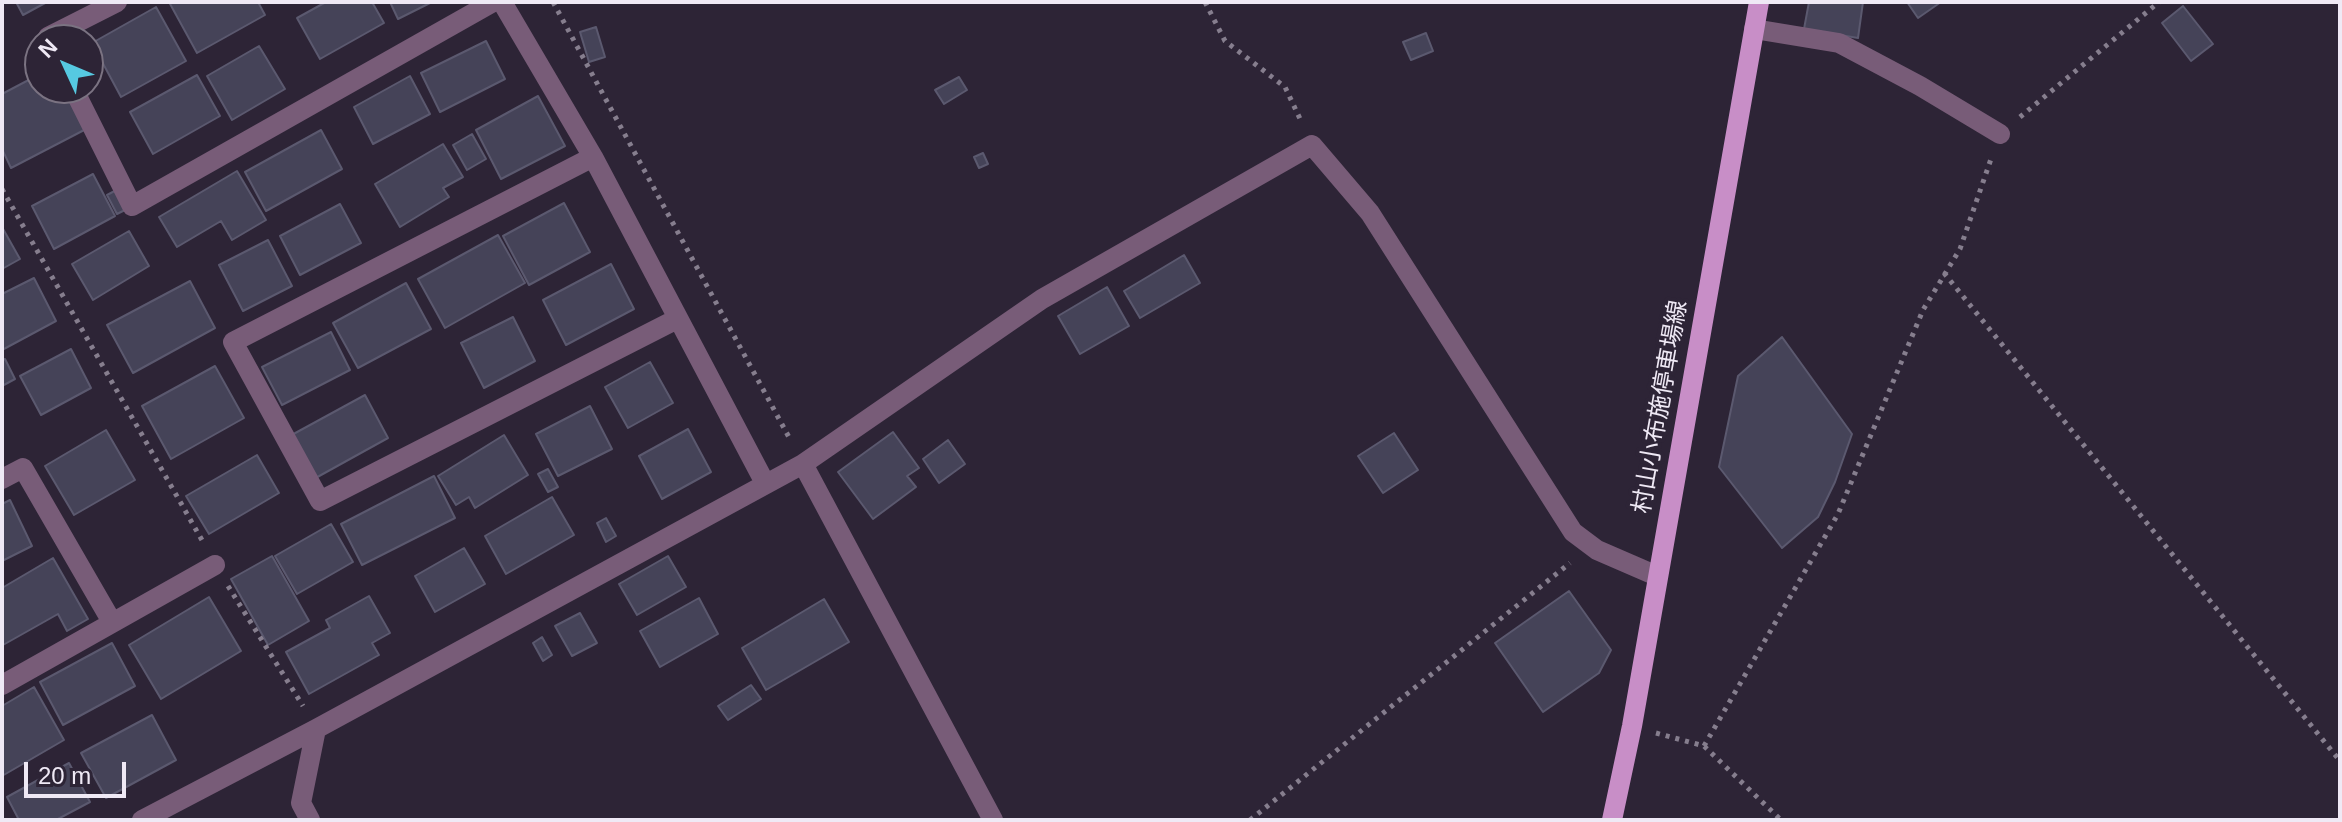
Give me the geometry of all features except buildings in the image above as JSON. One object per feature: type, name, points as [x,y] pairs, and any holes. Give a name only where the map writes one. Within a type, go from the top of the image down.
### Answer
[{"type":"main road","name":"村山小布施停車場線","points":[[1612,820],[1632,726],[1759,2]]},
{"type":"street","points":[[74,24],[117,2]]},
{"type":"street","points":[[81,104],[132,206],[493,2]]},
{"type":"street","points":[[502,2],[593,157],[765,483]]},
{"type":"street","points":[[1754,29],[1839,43],[1920,86],[2000,134]]},
{"type":"street","points":[[142,820],[803,464],[1042,299],[1312,145],[1370,213],[1573,532],[1592,546],[1657,576]]},
{"type":"street","points":[[593,157],[233,342],[320,501],[677,319]]},
{"type":"street","points":[[803,464],[993,820]]},
{"type":"street","points":[[2,479],[23,468],[112,622]]},
{"type":"street","points":[[2,685],[215,565]]},
{"type":"street","points":[[310,820],[301,803],[316,729]]},
{"type":"path","points":[[553,2],[803,464]]},
{"type":"path","points":[[1205,2],[1225,41],[1285,87],[1312,145]]},
{"type":"path","points":[[1704,746],[1838,514],[1923,310],[1960,249],[2000,134],[2159,2]]},
{"type":"path","points":[[2,189],[215,565],[316,729]]},
{"type":"path","points":[[1944,273],[2340,761]]},
{"type":"path","points":[[1250,820],[1592,546]]},
{"type":"path","points":[[1632,726],[1704,746],[1781,820]]}]
